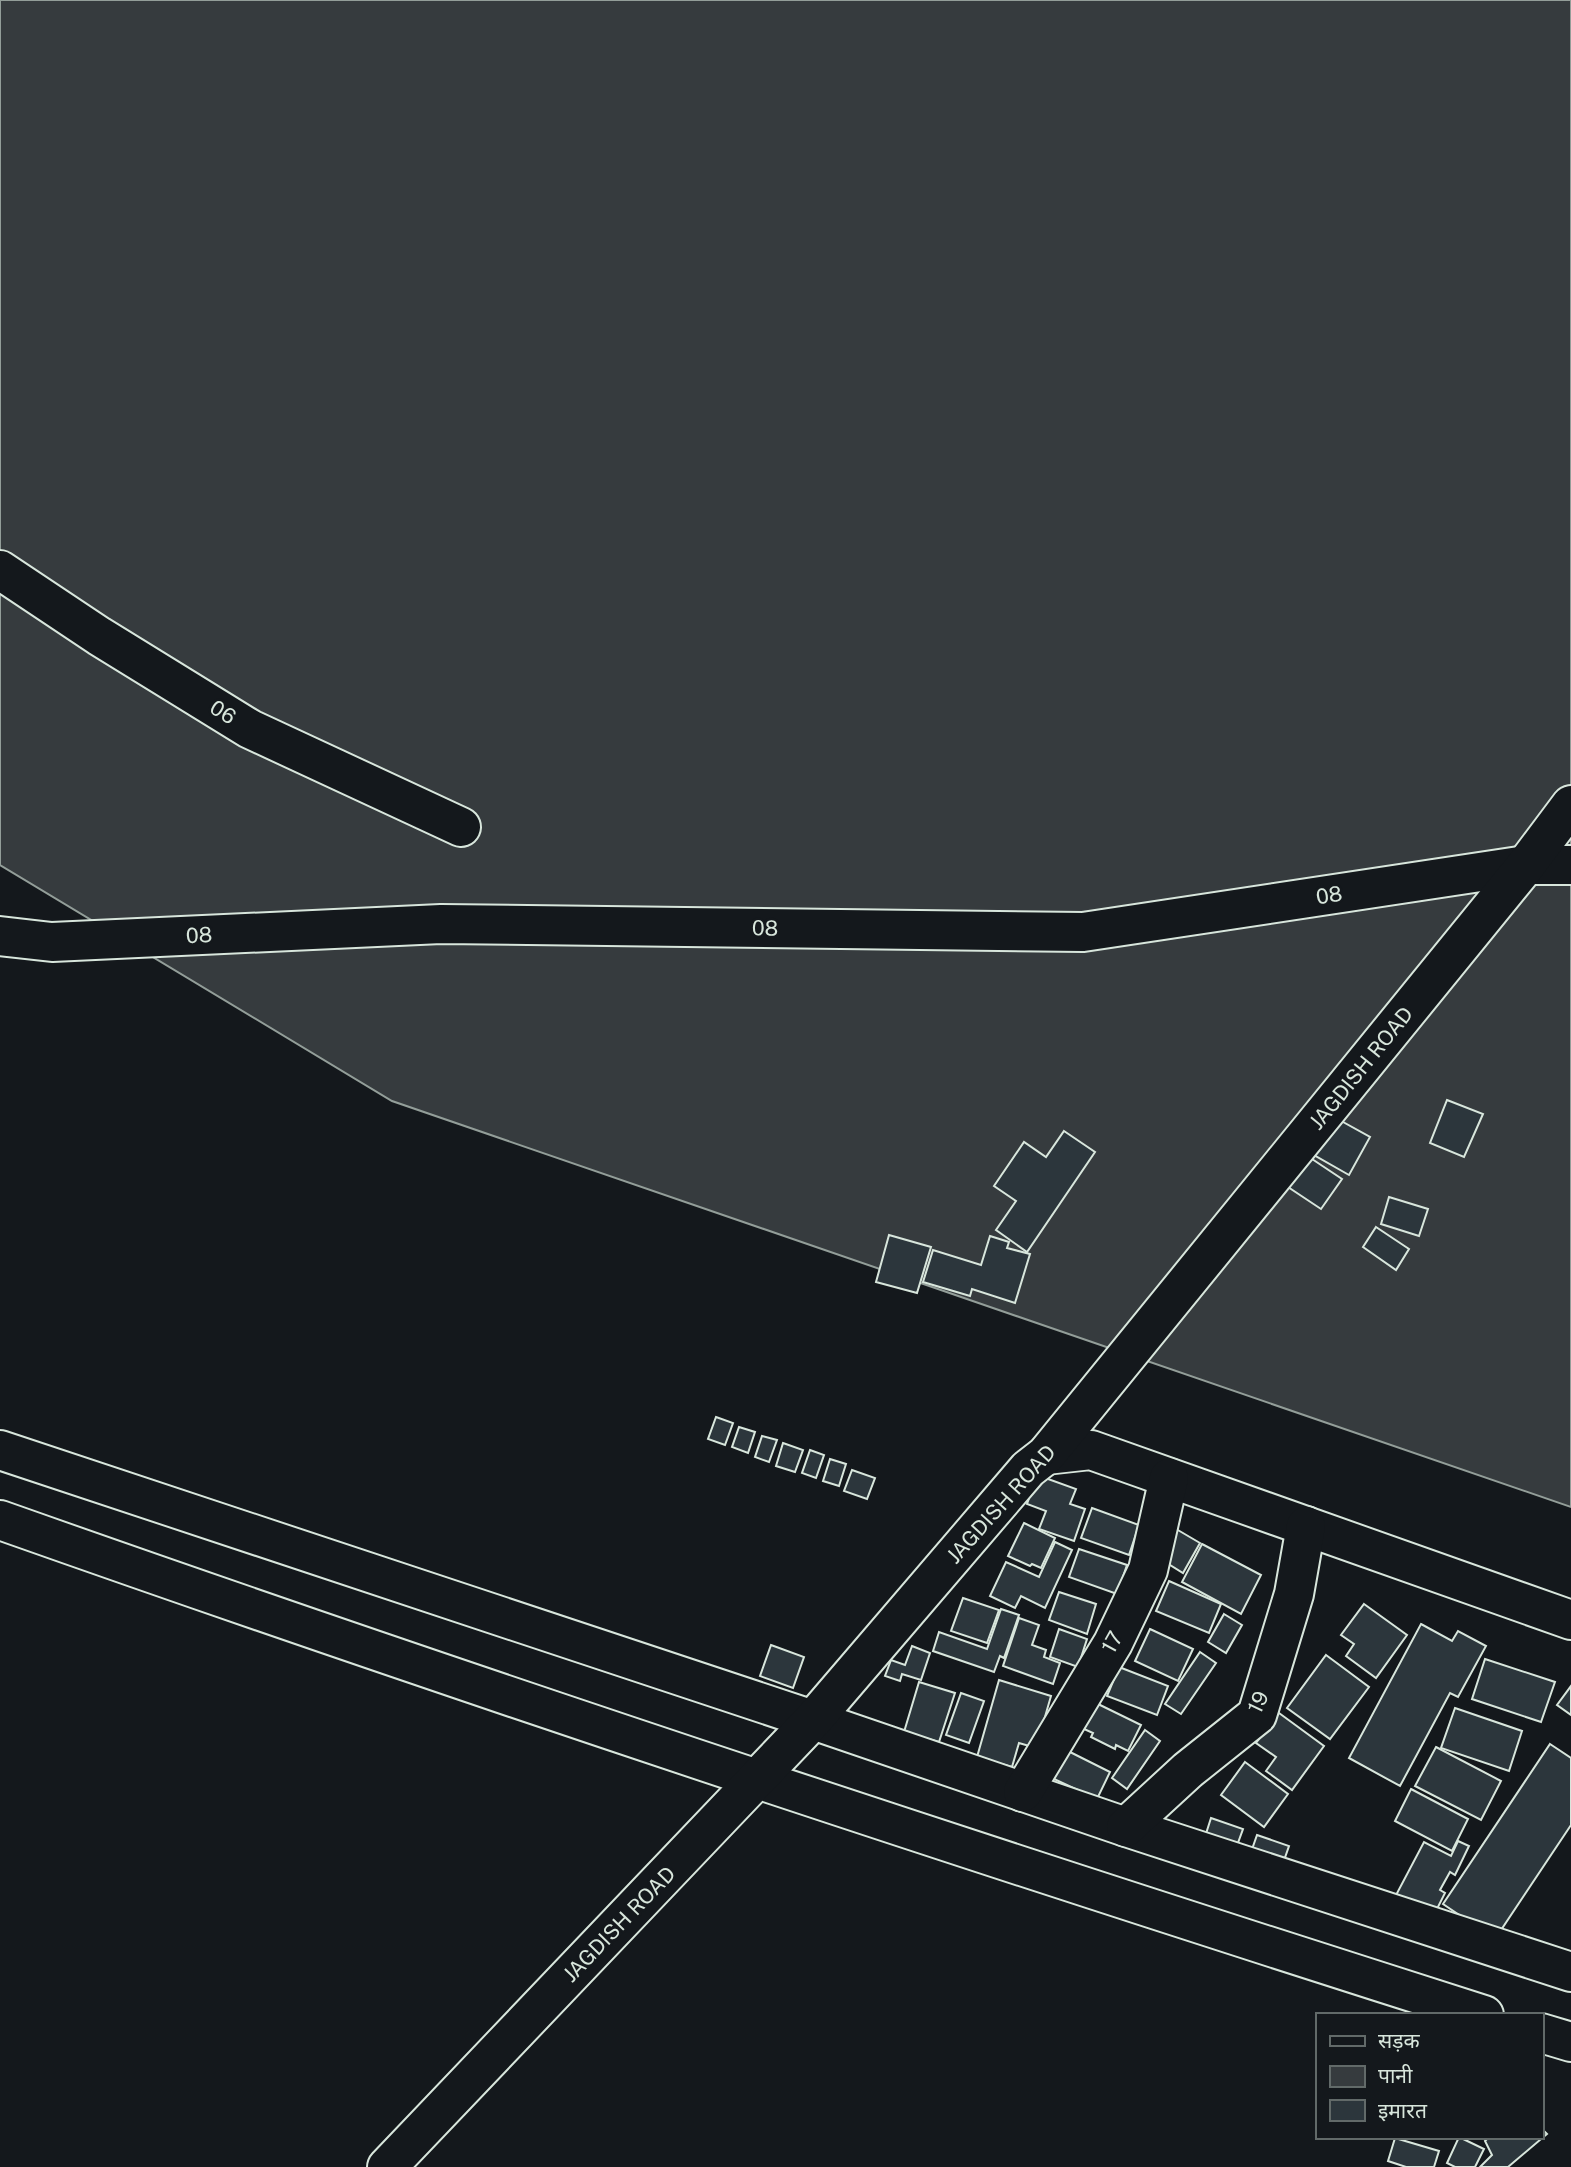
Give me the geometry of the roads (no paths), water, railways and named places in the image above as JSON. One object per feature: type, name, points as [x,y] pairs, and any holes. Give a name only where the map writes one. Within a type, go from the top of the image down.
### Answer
[{"type":"street","name":"06","points":[[0,570],[99,636],[250,729],[461,827]]},
{"type":"street","name":"JAGDISH ROAD","points":[[387,2167],[813,1720],[1028,1469],[1046,1455],[1526,865],[1571,805]]},
{"type":"street","name":"08","points":[[0,936],[52,942],[442,924],[1083,932],[1526,865],[1571,864]]},
{"type":"street","points":[[0,1450],[1126,1827],[1571,1972]]},
{"type":"street","points":[[1046,1455],[1091,1450],[1571,1620]]},
{"type":"street","name":"17","points":[[1023,1792],[1113,1643],[1148,1570],[1170,1478]]},
{"type":"street","points":[[0,1520],[305,1628],[1104,1894],[1478,2013]]},
{"type":"street","name":"19","points":[[1126,1827],[1188,1769],[1257,1715],[1294,1594],[1306,1526]]},
{"type":"street","points":[[1543,2034],[1571,2042]]},
{"type":"water","points":[[0,0],[1571,0],[1571,1507],[392,1101],[0,865]]}]
